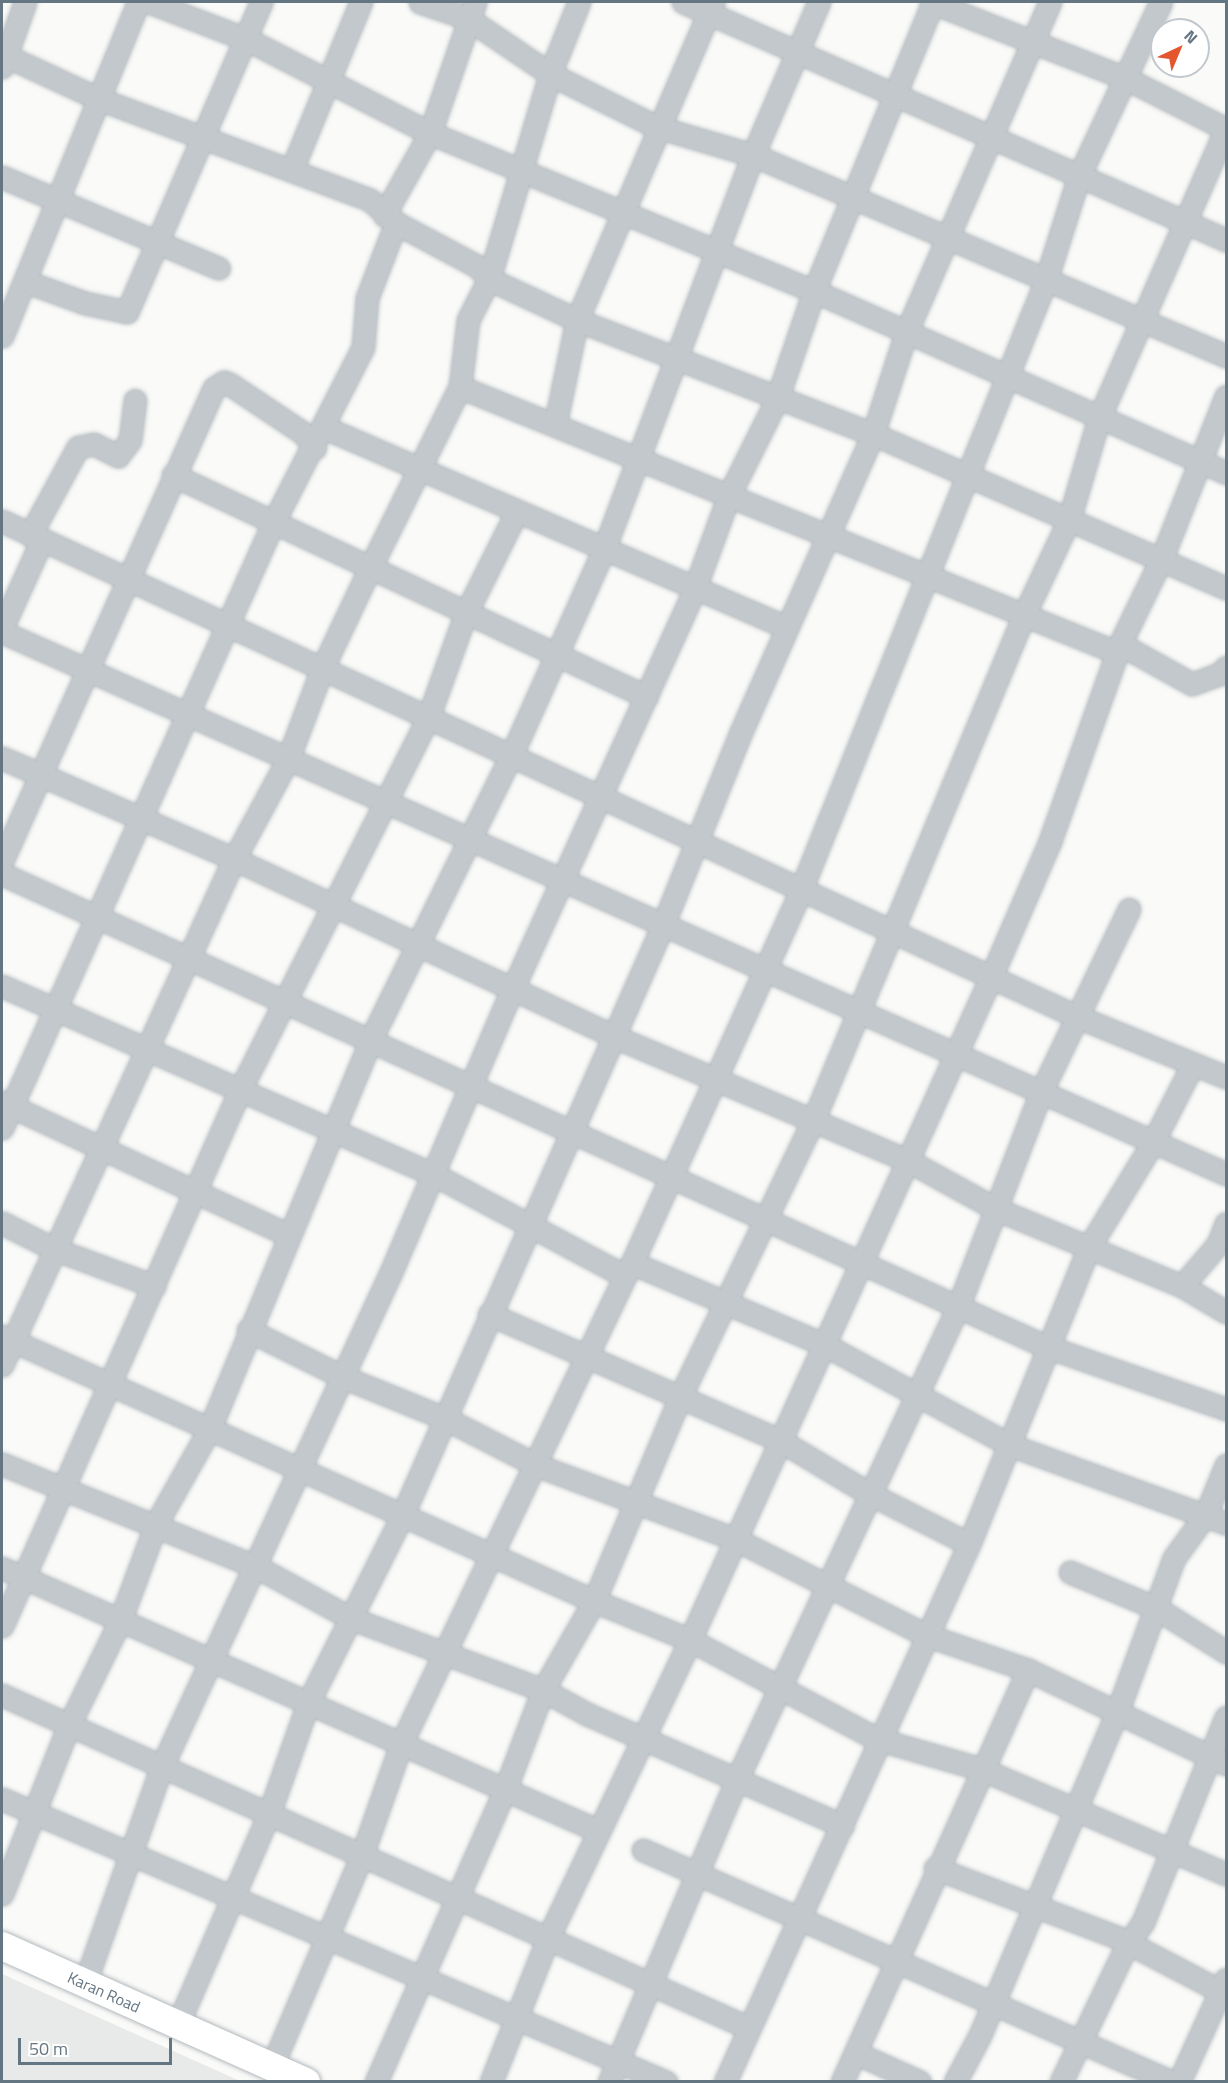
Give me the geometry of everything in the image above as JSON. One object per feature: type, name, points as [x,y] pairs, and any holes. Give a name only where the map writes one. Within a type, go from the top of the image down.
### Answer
[{"type":"street","points":[[25,2],[3,59],[99,99],[204,135],[370,200],[390,219],[477,266],[489,279],[577,320],[677,361],[873,434],[1227,588]]},
{"type":"street","points":[[2,336],[16,288],[58,201],[138,2]]},
{"type":"street","points":[[149,2],[246,39],[328,84],[430,133],[714,254],[814,291],[1004,377],[1227,473]]},
{"type":"street","points":[[16,288],[127,312],[261,2]]},
{"type":"street","points":[[292,169],[361,2]]},
{"type":"street","points":[[420,2],[471,10],[550,74],[657,127],[753,155],[851,200],[1227,356]]},
{"type":"street","points":[[2,1365],[6,1338],[54,1249],[147,1053],[234,859],[288,759],[322,669],[418,468],[460,387],[468,320],[489,279],[550,74],[579,2]]},
{"type":"street","points":[[683,2],[711,7],[896,97],[994,138],[1185,224],[1227,240]]},
{"type":"street","points":[[2,1894],[32,1813],[69,1725],[120,1621],[156,1524],[210,1428],[287,1234],[335,1133],[370,1041],[511,756],[554,653],[604,549],[641,460],[714,254],[753,155],[819,2]]},
{"type":"street","points":[[85,1983],[162,1766],[257,1567],[473,1087],[513,988],[603,799],[695,588],[729,495],[777,399],[814,291],[896,97],[932,2],[1035,40],[1127,79],[1226,129],[1099,418],[1069,520],[1024,615],[813,1121],[764,1219],[728,1303],[680,1397],[633,1499],[594,1601],[543,1690],[505,1790],[455,1897],[376,2082]]},
{"type":"street","points":[[178,2024],[269,1814],[308,1703],[404,1514],[489,1314],[530,1228],[663,925],[786,627],[873,434],[906,333],[994,138],[1050,2]]},
{"type":"street","points":[[272,2066],[325,1933],[362,1855],[401,1744],[443,1650],[493,1554],[587,1361],[672,1178],[762,969],[801,890],[924,574],[969,475],[1004,377],[1046,280],[1079,176],[1127,79],[1161,2]]},
{"type":"street","points":[[555,425],[577,320],[619,213],[711,7]]},
{"type":"street","points":[[2,1128],[6,1105],[55,1010],[274,521],[315,448],[363,347],[367,298],[390,219],[430,133],[471,10]]},
{"type":"street","points":[[2,177],[219,268]]},
{"type":"street","points":[[2,861],[173,475],[214,388],[224,382],[303,433],[315,448]]},
{"type":"street","points":[[460,387],[1024,615],[1119,648],[1192,684],[1220,674],[1227,667]]},
{"type":"street","points":[[491,2082],[548,1938],[690,1640],[781,1441],[822,1344],[991,977],[1050,841],[1119,648],[1161,560],[1227,396]]},
{"type":"street","points":[[135,400],[130,440],[118,456],[94,444],[78,447],[36,537],[2,630],[288,759],[1227,1174]]},
{"type":"street","points":[[323,427],[786,627]]},
{"type":"street","points":[[173,475],[274,521],[369,570],[465,615],[554,653],[647,697]]},
{"type":"street","points":[[2,1626],[240,1090],[428,718],[465,615],[517,511]]},
{"type":"street","points":[[2,521],[1078,1017],[1227,1077]]},
{"type":"street","points":[[2,758],[234,859],[335,906],[415,947],[513,988],[613,1036],[907,1160],[996,1209],[1182,1287],[1227,1312]]},
{"type":"street","points":[[2,874],[1045,1346],[1227,1410]]},
{"type":"street","points":[[609,2082],[648,1983],[700,1875],[738,1777],[868,1493],[958,1307],[1041,1092],[1129,909]]},
{"type":"street","points":[[2,986],[147,1053],[240,1090],[433,1174],[530,1228],[628,1270],[728,1303],[822,1344],[915,1398],[1010,1445],[1227,1523]]},
{"type":"street","points":[[724,2082],[747,2027],[843,1826],[878,1739],[969,1544],[1010,1445],[1045,1346],[1089,1247],[1153,1142],[1193,1064]]},
{"type":"street","points":[[6,1105],[287,1234]]},
{"type":"street","points":[[2,1223],[54,1249],[154,1286]]},
{"type":"street","points":[[1182,1287],[1218,1244],[1227,1223]]},
{"type":"street","points":[[489,1314],[587,1361],[680,1397],[781,1441],[868,1493],[969,1544]]},
{"type":"street","points":[[249,1330],[343,1377],[444,1418],[536,1466],[633,1499],[735,1539],[926,1635],[1028,1670],[1118,1710],[1218,1761]]},
{"type":"street","points":[[6,1338],[110,1382],[594,1601],[690,1640],[779,1690],[878,1739],[981,1769],[1227,1874]]},
{"type":"street","points":[[2,1464],[62,1490],[156,1524],[257,1567],[350,1618],[443,1650],[543,1690],[843,1826]]},
{"type":"street","points":[[956,2082],[1035,1907],[1118,1710],[1174,1558],[1206,1514],[1227,1465]]},
{"type":"street","points":[[2,1568],[599,1832]]},
{"type":"street","points":[[1070,1572],[1156,1608],[1227,1652]]},
{"type":"street","points":[[842,2082],[935,1868],[1028,1670]]},
{"type":"street","points":[[2,1695],[747,2027]]},
{"type":"street","points":[[1061,2082],[1078,2041],[1127,1945],[1143,1922],[1173,1852],[1218,1761],[1227,1717]]},
{"type":"street","points":[[2,1799],[129,1854],[325,1933],[517,2019],[666,2082]]},
{"type":"street","points":[[643,1850],[1172,2082]]},
{"type":"street","points":[[935,1868],[1127,1945],[1224,1988],[1179,2082]]},
{"type":"street","name":"Karan Road","points":[[2,1946],[306,2082]]},
{"type":"street","points":[[856,2053],[920,2082]]},
{"type":"shaded area","points":[[2,1974],[240,2081],[2,2081]]}]
